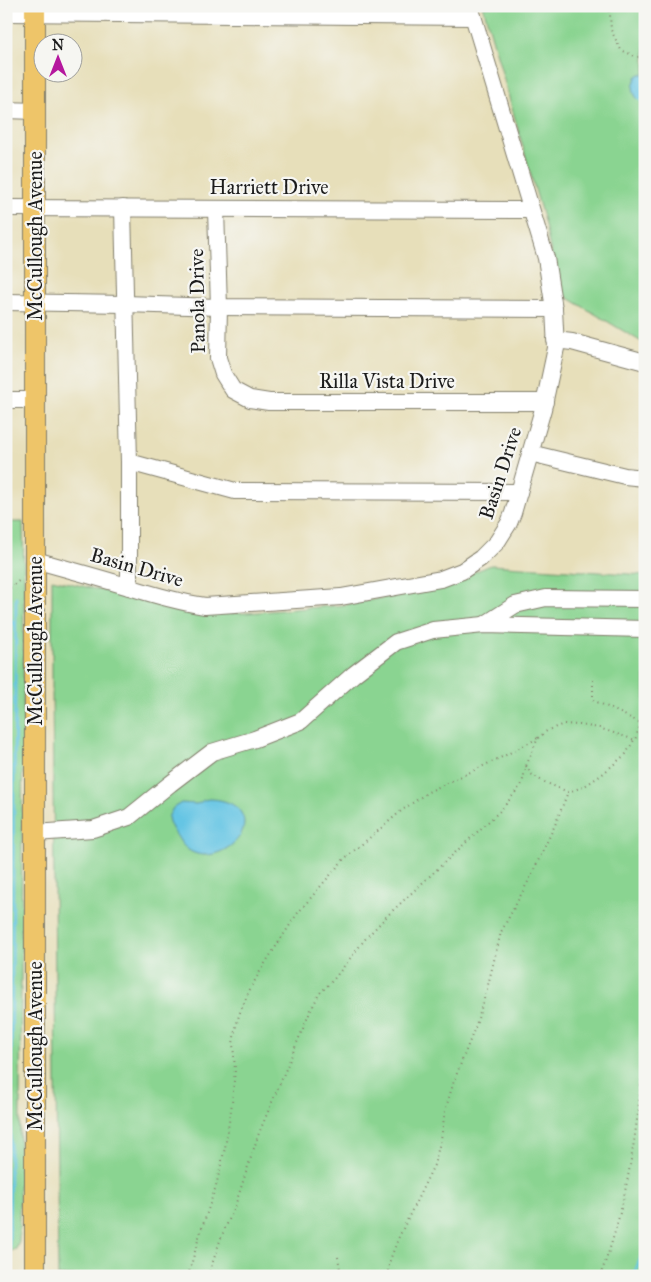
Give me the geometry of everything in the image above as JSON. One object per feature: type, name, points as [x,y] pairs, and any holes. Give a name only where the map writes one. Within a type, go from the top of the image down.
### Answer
[{"type":"main road","name":"McCullough Avenue","points":[[35,10],[35,400],[29,566],[35,833],[35,1276]]},
{"type":"street","points":[[6,13],[35,10],[472,12]]},
{"type":"street","name":"Basin Drive","points":[[29,566],[129,587],[190,604],[205,606],[244,604],[341,597],[441,579],[452,576],[468,567],[481,558],[497,542],[514,513],[545,402],[556,348],[554,309],[546,258],[472,12]]},
{"type":"street","points":[[6,110],[35,111]]},
{"type":"street","name":"Harriett Drive","points":[[6,208],[532,210]]},
{"type":"street","points":[[123,208],[129,462],[129,587]]},
{"type":"street","name":"Panola Drive","points":[[216,209],[219,307],[218,358],[223,374],[233,390]]},
{"type":"street","points":[[6,302],[219,307],[554,309]]},
{"type":"street","points":[[555,340],[572,342],[645,362]]},
{"type":"street","name":"Rilla Vista Drive","points":[[233,390],[250,400],[269,402],[545,402]]},
{"type":"street","points":[[6,400],[35,400]]},
{"type":"street","points":[[530,453],[625,476],[644,478],[645,473]]},
{"type":"street","points":[[129,462],[235,491],[519,492]]},
{"type":"street","points":[[484,625],[515,605],[546,598],[645,599]]},
{"type":"street","points":[[35,833],[93,829],[129,817],[212,752],[255,739],[301,721],[354,674],[396,642],[433,630],[484,625],[645,629]]},
{"type":"path","points":[[607,6],[612,30],[621,50],[636,57],[645,56]]},
{"type":"path","points":[[6,591],[19,581],[29,566]]},
{"type":"path","points":[[526,766],[531,774],[542,781],[568,792],[583,787],[600,776],[626,754],[635,740],[644,717],[642,673]]},
{"type":"path","points":[[593,680],[593,700],[641,723]]},
{"type":"path","points":[[188,1276],[216,1186],[225,1148],[235,1069],[233,1044],[239,1015],[249,991],[262,968],[292,921],[314,893],[344,859],[401,811],[428,792],[504,756],[538,738],[548,730],[564,724],[580,725],[599,728],[635,740]]},
{"type":"path","points":[[208,1276],[222,1235],[234,1210],[259,1133],[306,1019],[319,994],[366,938],[389,914],[502,809],[522,784],[526,766],[538,738]]},
{"type":"path","points":[[387,1276],[390,1260],[398,1239],[434,1164],[441,1139],[445,1111],[454,1081],[482,1007],[502,932],[555,825],[568,792]]},
{"type":"path","points":[[600,1276],[616,1229],[626,1185],[638,1115],[645,1044]]},
{"type":"path","points":[[338,1257],[341,1276]]},
{"type":"green space","points":[[483,6],[645,6],[645,344],[560,293],[544,221]]},
{"type":"green space","points":[[6,522],[23,522],[24,581],[19,1242],[16,1249],[6,1253]]},
{"type":"green space","points":[[491,565],[645,575],[645,1276],[58,1276],[52,579],[134,598],[188,614],[246,613],[343,605],[433,589]]},
{"type":"water","points":[[640,74],[645,74],[645,106],[636,97],[633,87],[636,77]]},
{"type":"water","points":[[209,799],[225,801],[238,809],[244,819],[243,830],[237,840],[227,848],[215,854],[202,855],[190,851],[180,841],[171,827],[168,817],[173,808],[181,803],[197,804]]},
{"type":"waterway","points":[[9,1251],[16,597]]},
{"type":"waterway","points":[[6,614],[15,625]]},
{"type":"waterway","points":[[633,1276],[645,1249]]}]
